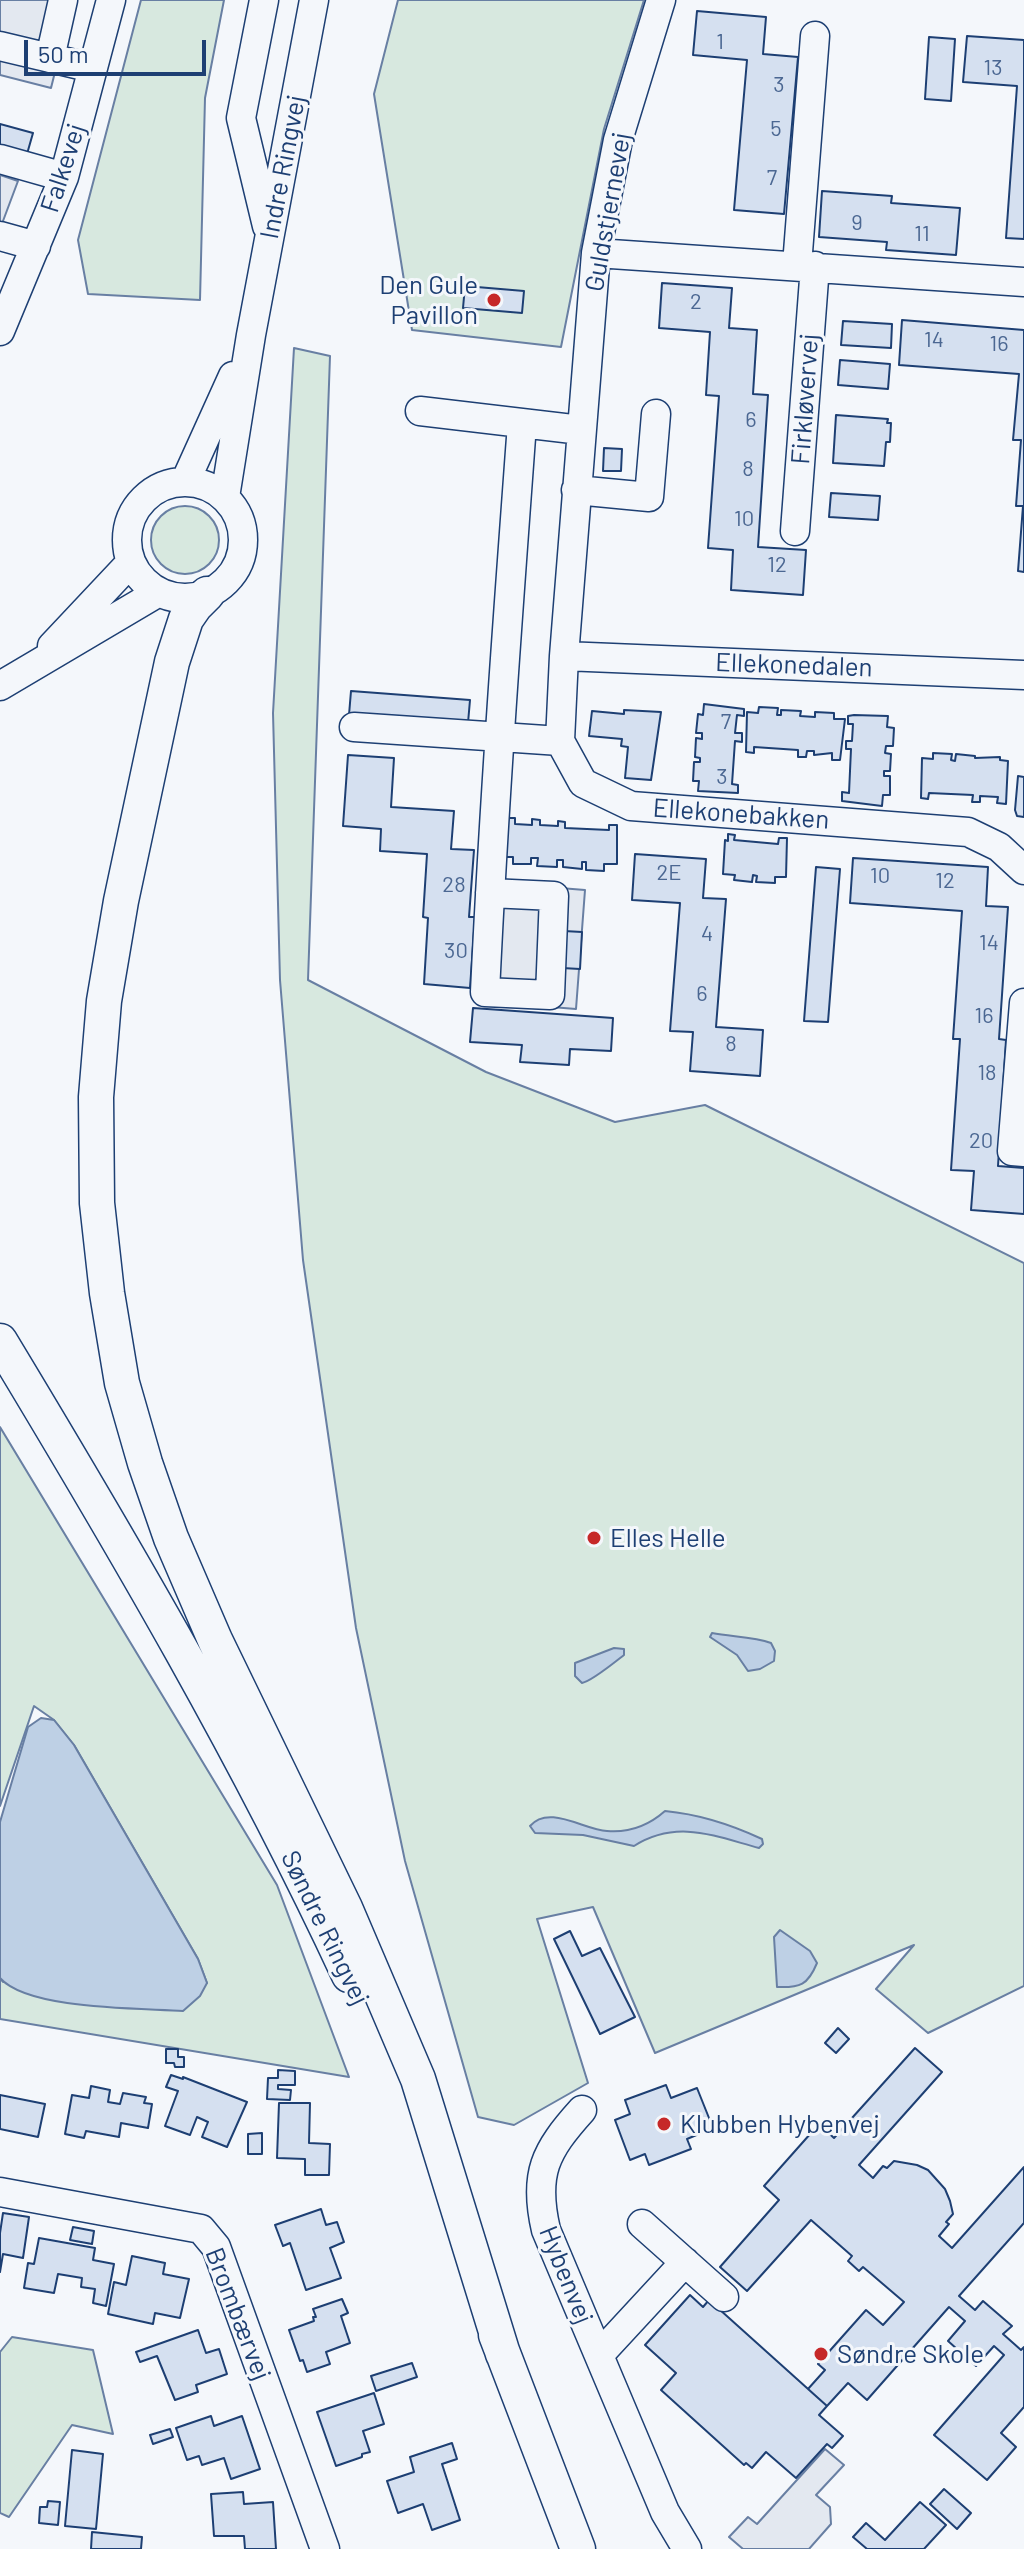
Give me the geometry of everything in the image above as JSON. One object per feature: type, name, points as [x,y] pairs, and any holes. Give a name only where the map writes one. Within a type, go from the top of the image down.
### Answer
[{"type":"main road","points":[[207,594],[186,619],[172,662],[121,901],[104,1001],[96,1097],[97,1188],[107,1293],[122,1383],[171,1538],[215,1640],[345,1908],[418,2079],[503,2354]]},
{"type":"main road","name":"Søndre Ringvej","points":[[0,1341],[127,1552],[267,1809],[378,2037],[578,2549]]},
{"type":"main road","points":[[0,1386],[267,1809]]},
{"type":"street","points":[[50,58],[63,0]]},
{"type":"street","name":"Falkevej","points":[[0,331],[64,177],[111,0]]},
{"type":"street","points":[[264,0],[241,118],[270,236]]},
{"type":"street","name":"Indre Ringvej","points":[[225,497],[251,335],[314,0]]},
{"type":"street","name":"Guldstjernevej","points":[[564,656],[596,253],[618,140],[661,0]]},
{"type":"street","name":"Firkløvervej","points":[[795,531],[815,36]]},
{"type":"street","points":[[0,46],[92,68]]},
{"type":"street","points":[[0,159],[64,177]]},
{"type":"street","points":[[0,236],[36,246]]},
{"type":"street","points":[[596,253],[1024,282]]},
{"type":"street","name":"Indre Ringvej","points":[[185,482],[251,335]]},
{"type":"street","points":[[420,411],[581,430]]},
{"type":"street","points":[[576,490],[649,497],[656,414]]},
{"type":"street","points":[[490,893],[522,424]]},
{"type":"street","points":[[185,482],[199,483],[225,497],[236,510],[242,526],[243,550],[233,573],[222,586],[191,598],[175,597],[159,592],[142,580],[131,562],[127,534],[137,508],[157,489],[185,482]]},
{"type":"street","points":[[35,664],[131,562]]},
{"type":"street","points":[[0,686],[159,592]]},
{"type":"street","points":[[354,727],[560,741],[564,656]]},
{"type":"street","name":"Ellekonedalen","points":[[564,656],[1024,675]]},
{"type":"street","name":"Ellekonebakken","points":[[560,741],[583,783],[631,806],[968,832],[999,847],[1024,870]]},
{"type":"street","points":[[1024,1003],[1012,1151],[1024,1152]]},
{"type":"street","name":"Hybenvej","points":[[582,2110],[555,2139],[543,2171],[540,2204],[546,2230],[665,2512],[687,2549]]},
{"type":"street","name":"Brombærvej","points":[[0,2192],[201,2229],[216,2247],[325,2549]]},
{"type":"street","points":[[642,2224],[724,2297]]},
{"type":"street","name":"Hybenvej","points":[[599,2355],[685,2262]]},
{"type":"shaded area","points":[[0,0],[73,0],[51,88],[0,75]]},
{"type":"shaded area","points":[[141,0],[224,0],[205,98],[200,300],[88,294],[78,240]]},
{"type":"shaded area","points":[[398,0],[644,0],[604,129],[561,347],[412,330],[374,94]]},
{"type":"shaded area","points":[[0,175],[18,181],[0,229]]},
{"type":"shaded area","points":[[294,348],[330,356],[308,980],[486,1072],[615,1122],[705,1105],[1024,1263],[1024,1986],[928,2033],[876,1989],[914,1945],[655,2053],[593,1907],[537,1919],[588,2083],[514,2125],[478,2117],[405,1861],[356,1628],[303,1260],[280,980],[273,713]]},
{"type":"shaded area","points":[[185,506],[209,516],[219,540],[209,564],[185,574],[161,564],[151,540],[161,516]]},
{"type":"shaded area","points":[[498,883],[585,890],[576,1009],[489,1002]]},
{"type":"shaded area","points":[[0,1427],[277,1885],[349,2077],[0,2019],[0,1978],[3,1982],[207,1983],[198,1959],[74,1745],[54,1720],[34,1706],[0,1806]]},
{"type":"shaded area","points":[[12,2337],[93,2350],[113,2434],[72,2425],[9,2517],[0,2513],[0,2352]]},
{"type":"shaded area","points":[[825,2449],[844,2465],[816,2495],[830,2507],[831,2524],[809,2549],[743,2549],[729,2537],[748,2517],[757,2524]]},
{"type":"water","points":[[712,1633],[771,1643],[775,1651],[774,1661],[760,1669],[748,1671],[737,1655],[710,1637]]},
{"type":"water","points":[[614,1648],[624,1649],[624,1655],[592,1679],[582,1683],[575,1676],[575,1663]]},
{"type":"water","points":[[41,1718],[54,1720],[74,1745],[198,1959],[207,1983],[200,1996],[183,2011],[59,2002],[14,1988],[0,1978],[0,1822],[28,1727]]},
{"type":"water","points":[[665,1811],[727,1825],[762,1839],[763,1844],[759,1848],[711,1835],[681,1832],[665,1833],[634,1846],[583,1835],[535,1833],[530,1826],[547,1817],[598,1830],[623,1831],[652,1821]]},
{"type":"water","points":[[780,1930],[810,1951],[817,1963],[806,1981],[797,1986],[777,1987],[774,1937]]},
{"type":"building","points":[[697,11],[766,17],[763,54],[798,57],[784,214],[734,210],[747,60],[693,55]]},
{"type":"building","points":[[967,36],[1024,40],[1024,239],[1006,238],[1017,86],[963,82]]},
{"type":"building","points":[[929,37],[955,39],[951,101],[925,99]]},
{"type":"building","points":[[0,124],[33,133],[27,154],[0,147]]},
{"type":"building","points":[[822,191],[892,196],[891,203],[960,208],[956,255],[886,250],[887,242],[819,237]]},
{"type":"building","points":[[662,283],[732,288],[729,328],[757,330],[753,394],[768,395],[758,547],[806,550],[803,595],[731,590],[733,550],[708,548],[719,396],[706,395],[710,332],[659,328]]},
{"type":"building","name":"Den Gule Pavillon","points":[[465,286],[524,291],[522,313],[463,308]]},
{"type":"building","points":[[902,320],[1024,330],[1024,572],[1018,571],[1023,506],[1016,506],[1021,440],[1013,440],[1019,374],[899,365]]},
{"type":"building","points":[[843,321],[892,324],[891,348],[841,345]]},
{"type":"building","points":[[840,360],[890,364],[888,389],[838,385]]},
{"type":"building","points":[[836,415],[888,419],[887,423],[891,423],[890,442],[886,442],[884,466],[833,463]]},
{"type":"building","points":[[604,448],[622,449],[621,471],[603,471]]},
{"type":"building","points":[[831,493],[880,496],[878,520],[829,517]]},
{"type":"building","points":[[351,691],[470,700],[468,723],[349,715]]},
{"type":"building","points":[[704,704],[744,709],[744,716],[737,715],[735,733],[742,733],[742,742],[735,741],[732,784],[738,785],[738,793],[698,791],[699,781],[693,781],[694,762],[700,762],[700,758],[695,757],[696,738],[702,739],[702,733],[696,733],[698,714],[703,715]]},
{"type":"building","points":[[759,707],[778,708],[777,715],[781,715],[781,710],[801,711],[800,716],[815,717],[815,712],[834,713],[834,719],[845,719],[840,760],[832,760],[832,753],[814,755],[814,751],[807,751],[806,757],[798,757],[798,750],[754,747],[754,753],[746,752],[747,712],[758,713]]},
{"type":"building","points":[[624,710],[661,712],[651,780],[625,778],[628,747],[621,746],[622,739],[589,736],[592,711],[624,714]]},
{"type":"building","points":[[848,716],[888,716],[887,727],[894,728],[893,746],[886,746],[885,753],[891,754],[890,771],[884,771],[884,776],[890,776],[890,795],[883,795],[882,806],[842,801],[842,792],[849,793],[851,749],[846,749],[846,741],[852,741],[853,724],[848,724]]},
{"type":"building","points":[[933,753],[952,754],[951,760],[955,761],[956,754],[975,758],[1000,757],[1000,760],[1008,761],[1006,804],[997,803],[998,797],[980,796],[980,802],[972,802],[973,795],[929,793],[928,799],[921,798],[922,758],[933,759]]},
{"type":"building","points":[[348,755],[394,758],[391,807],[454,811],[451,849],[474,850],[469,917],[475,917],[470,988],[424,984],[428,918],[423,917],[427,854],[380,851],[381,829],[343,826]]},
{"type":"building","points":[[1018,776],[1024,777],[1024,817],[1017,816],[1015,810]]},
{"type":"building","points":[[507,818],[515,818],[515,824],[532,825],[532,819],[540,820],[540,825],[558,826],[558,821],[565,822],[565,828],[609,830],[609,825],[617,825],[617,864],[604,864],[604,871],[586,870],[586,862],[582,862],[582,869],[563,867],[563,860],[557,860],[557,867],[537,866],[538,858],[531,858],[531,864],[513,864],[513,857],[503,857]]},
{"type":"building","points":[[728,834],[735,835],[734,840],[778,844],[779,838],[787,838],[786,877],[775,877],[775,883],[756,882],[757,876],[753,875],[752,882],[734,880],[735,875],[723,874]]},
{"type":"building","points":[[635,854],[706,859],[703,898],[726,899],[716,1027],[763,1030],[760,1076],[690,1071],[693,1032],[670,1031],[680,903],[632,900]]},
{"type":"building","points":[[853,858],[988,867],[986,906],[1008,907],[999,1039],[1006,1040],[998,1166],[1024,1168],[1024,1214],[971,1210],[974,1171],[951,1170],[960,1039],[953,1039],[962,911],[850,903]]},
{"type":"building","points":[[816,867],[840,869],[828,1022],[804,1021]]},
{"type":"building","points":[[564,931],[582,932],[580,969],[562,968]]},
{"type":"building","points":[[473,1008],[613,1018],[611,1051],[570,1049],[569,1065],[520,1062],[522,1045],[470,1042]]},
{"type":"building","points":[[570,1931],[582,1956],[600,1948],[635,2017],[600,2034],[554,1939]]},
{"type":"building","points":[[838,2028],[849,2039],[836,2053],[825,2043]]},
{"type":"building","points":[[915,2048],[942,2072],[859,2165],[873,2178],[883,2166],[887,2168],[894,2161],[928,2170],[945,2189],[950,2201],[953,2214],[939,2236],[952,2248],[1024,2167],[1024,2223],[959,2296],[975,2310],[983,2301],[1012,2326],[1003,2334],[1021,2350],[1024,2347],[1024,2407],[1001,2433],[1016,2447],[987,2480],[934,2435],[1004,2355],[994,2346],[976,2366],[948,2341],[965,2321],[949,2307],[867,2400],[848,2383],[827,2406],[808,2389],[825,2370],[818,2364],[866,2310],[883,2325],[904,2302],[863,2267],[859,2271],[848,2261],[852,2256],[811,2220],[747,2291],[720,2267],[779,2200],[764,2186],[819,2124],[834,2138]]},
{"type":"building","points":[[166,2049],[178,2049],[178,2057],[184,2057],[184,2067],[166,2063]]},
{"type":"building","points":[[278,2070],[295,2071],[295,2085],[278,2085],[278,2089],[291,2090],[290,2100],[267,2099],[268,2078],[278,2078]]},
{"type":"building","points":[[171,2075],[247,2102],[227,2147],[202,2137],[208,2122],[197,2117],[190,2135],[165,2126],[178,2091],[166,2087]]},
{"type":"building","name":"Klubben Hybenvej","points":[[666,2085],[671,2098],[697,2088],[713,2128],[687,2139],[691,2149],[649,2165],[645,2154],[630,2160],[615,2120],[630,2114],[625,2100]]},
{"type":"building","points":[[91,2086],[110,2090],[108,2102],[120,2104],[123,2093],[146,2097],[144,2103],[152,2104],[148,2128],[121,2123],[119,2137],[86,2131],[84,2138],[65,2134],[72,2095],[89,2098]]},
{"type":"building","points":[[0,2095],[45,2104],[38,2137],[0,2129]]},
{"type":"building","points":[[279,2103],[310,2103],[309,2143],[330,2144],[329,2175],[305,2175],[305,2159],[277,2158]]},
{"type":"building","points":[[262,2133],[262,2154],[248,2154],[248,2134]]},
{"type":"building","points":[[321,2209],[326,2225],[337,2222],[344,2242],[330,2248],[341,2278],[306,2290],[290,2243],[283,2246],[275,2225]]},
{"type":"building","points":[[3,2213],[29,2217],[23,2258],[3,2254],[0,2272],[0,2233]]},
{"type":"building","points":[[73,2227],[94,2231],[92,2244],[70,2240]]},
{"type":"building","points":[[39,2238],[95,2248],[93,2260],[114,2264],[106,2306],[93,2303],[95,2289],[81,2287],[82,2278],[58,2274],[54,2293],[24,2288],[28,2263],[34,2264]]},
{"type":"building","points":[[132,2256],[165,2263],[163,2274],[189,2279],[180,2318],[155,2313],[153,2324],[108,2314],[114,2282],[126,2285]]},
{"type":"building","points":[[690,2295],[703,2307],[709,2300],[827,2406],[819,2415],[843,2436],[832,2448],[827,2444],[796,2478],[766,2452],[752,2468],[746,2463],[744,2465],[661,2390],[676,2373],[645,2345]]},
{"type":"building","points":[[342,2299],[348,2313],[341,2316],[350,2343],[326,2352],[330,2364],[307,2372],[289,2330],[314,2321],[313,2309]]},
{"type":"building","points":[[198,2330],[206,2353],[219,2349],[227,2374],[196,2385],[198,2392],[175,2400],[157,2356],[140,2362],[136,2352]]},
{"type":"building","points":[[412,2363],[417,2377],[376,2391],[371,2376]]},
{"type":"building","points":[[374,2393],[384,2424],[363,2431],[370,2452],[336,2466],[317,2412]]},
{"type":"building","points":[[211,2416],[214,2426],[242,2416],[260,2469],[231,2479],[224,2458],[202,2465],[199,2456],[187,2460],[176,2428]]},
{"type":"building","points":[[170,2429],[173,2437],[153,2444],[150,2435]]},
{"type":"building","points":[[452,2443],[457,2459],[442,2464],[460,2520],[432,2530],[423,2504],[398,2513],[387,2481],[414,2472],[410,2457]]},
{"type":"building","points":[[72,2450],[103,2454],[96,2529],[65,2526]]},
{"type":"building","points":[[944,2489],[971,2513],[957,2529],[930,2504]]},
{"type":"building","points":[[243,2492],[244,2504],[273,2502],[276,2549],[245,2549],[244,2536],[214,2536],[211,2494]]},
{"type":"building","points":[[48,2501],[60,2502],[58,2525],[39,2523],[40,2507],[47,2507]]},
{"type":"building","points":[[920,2502],[946,2525],[924,2549],[867,2549],[853,2537],[866,2523],[885,2540]]},
{"type":"building","points":[[92,2532],[142,2537],[141,2549],[91,2549]]},
{"type":"place","name":"Den Gule Pavillon","points":[[494,300]]},
{"type":"place","name":"Elles Helle","points":[[594,1538]]},
{"type":"place","name":"Klubben Hybenvej","points":[[664,2124]]},
{"type":"place","name":"Søndre Skole","points":[[821,2354]]}]
